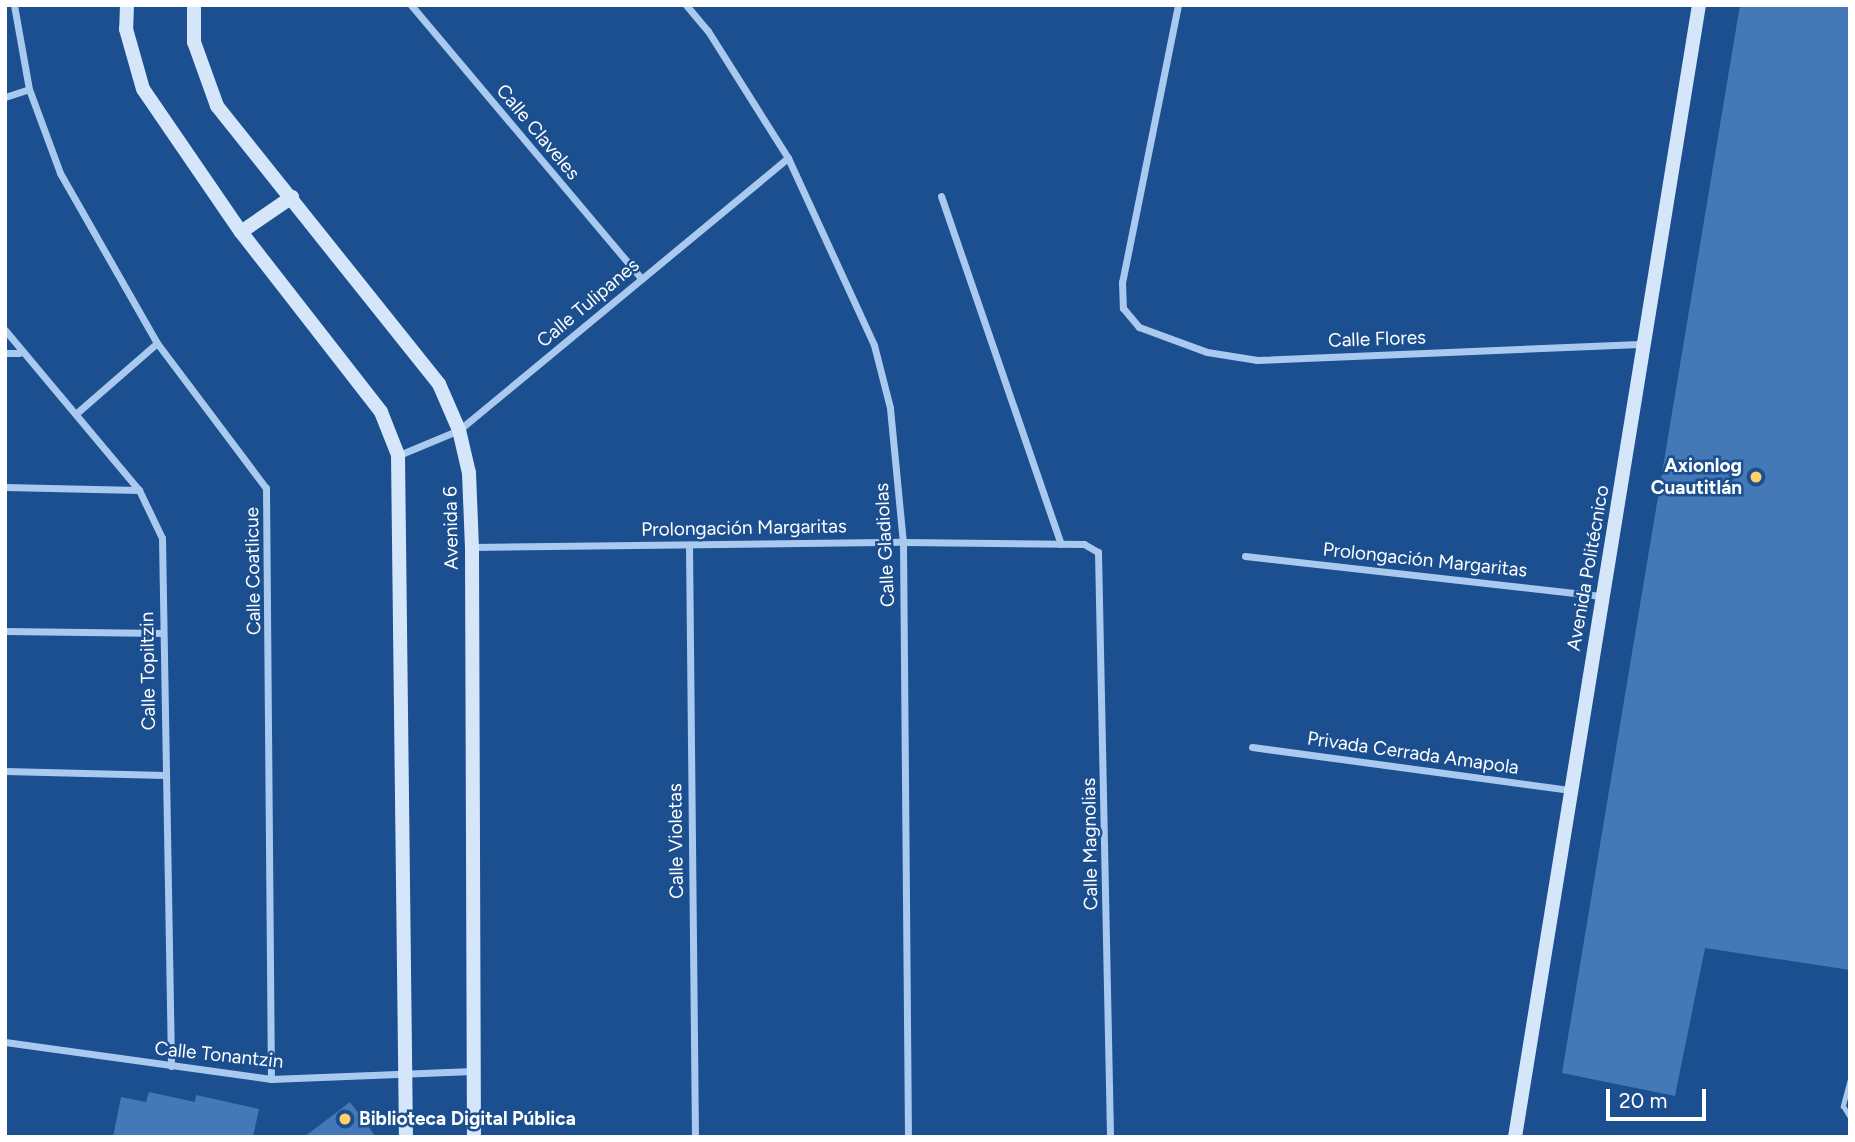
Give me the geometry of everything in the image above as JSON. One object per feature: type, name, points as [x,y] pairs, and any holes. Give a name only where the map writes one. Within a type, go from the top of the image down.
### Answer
[{"type":"street","name":"Calle Coatlicue","points":[[14,5],[29,89],[60,173],[157,343],[257,472],[270,506],[271,1079]]},
{"type":"street","points":[[127,5],[126,29],[144,89],[241,232],[381,412],[398,455],[406,1137]]},
{"type":"street","name":"Avenida 6","points":[[194,5],[194,42],[217,106],[439,384],[459,430],[469,472],[472,547],[474,1137]]},
{"type":"street","name":"Calle Claveles","points":[[411,5],[642,279]]},
{"type":"street","name":"Calle Gladiolas","points":[[686,5],[708,31],[788,158],[874,345],[890,408],[903,541],[908,1137]]},
{"type":"street","name":"Calle Flores","points":[[1178,5],[1122,282],[1123,308],[1139,327],[1207,352],[1257,360],[1647,344]]},
{"type":"street","name":"Avenida Politécnico","points":[[1515,1137],[1601,596],[1647,344],[1699,5]]},
{"type":"street","points":[[5,97],[29,89]]},
{"type":"street","name":"Calle Tulipanes","points":[[398,455],[459,430],[788,158]]},
{"type":"street","points":[[941,196],[1061,544]]},
{"type":"street","points":[[241,232],[292,197]]},
{"type":"street","name":"Calle Topiltzin","points":[[5,330],[19,353],[79,411],[139,490],[162,538],[171,1066]]},
{"type":"street","points":[[79,411],[157,343]]},
{"type":"street","points":[[5,353],[19,353]]},
{"type":"street","points":[[5,487],[139,490]]},
{"type":"street","name":"Prolongación Margaritas","points":[[472,547],[903,541],[1084,544],[1098,552]]},
{"type":"street","name":"Calle Violetas","points":[[689,545],[695,1137]]},
{"type":"street","name":"Calle Magnolias","points":[[1098,552],[1110,1137]]},
{"type":"street","name":"Prolongación Margaritas","points":[[1245,556],[1601,596]]},
{"type":"street","points":[[5,631],[163,633]]},
{"type":"street","name":"Privada Cerrada Amapola","points":[[1252,747],[1571,790]]},
{"type":"street","points":[[5,771],[165,775]]},
{"type":"street","name":"Calle Tonantzin","points":[[5,1042],[271,1079],[473,1071]]},
{"type":"lane","points":[[1850,1079],[1843,1106],[1850,1117]]},
{"type":"building","name":"Axionlog Cuautitlán","points":[[1740,5],[1850,5],[1850,970],[1705,948],[1675,1096],[1562,1073]]},
{"type":"building","points":[[149,1092],[195,1102],[196,1095],[259,1109],[253,1137],[113,1137],[121,1097],[146,1102]]},
{"type":"building","name":"Biblioteca Digital Pública","points":[[350,1102],[376,1137],[304,1137]]},
{"type":"place","name":"Axionlog Cuautitlán","points":[[1756,477]]},
{"type":"place","name":"Biblioteca Digital Pública","points":[[345,1119]]}]
